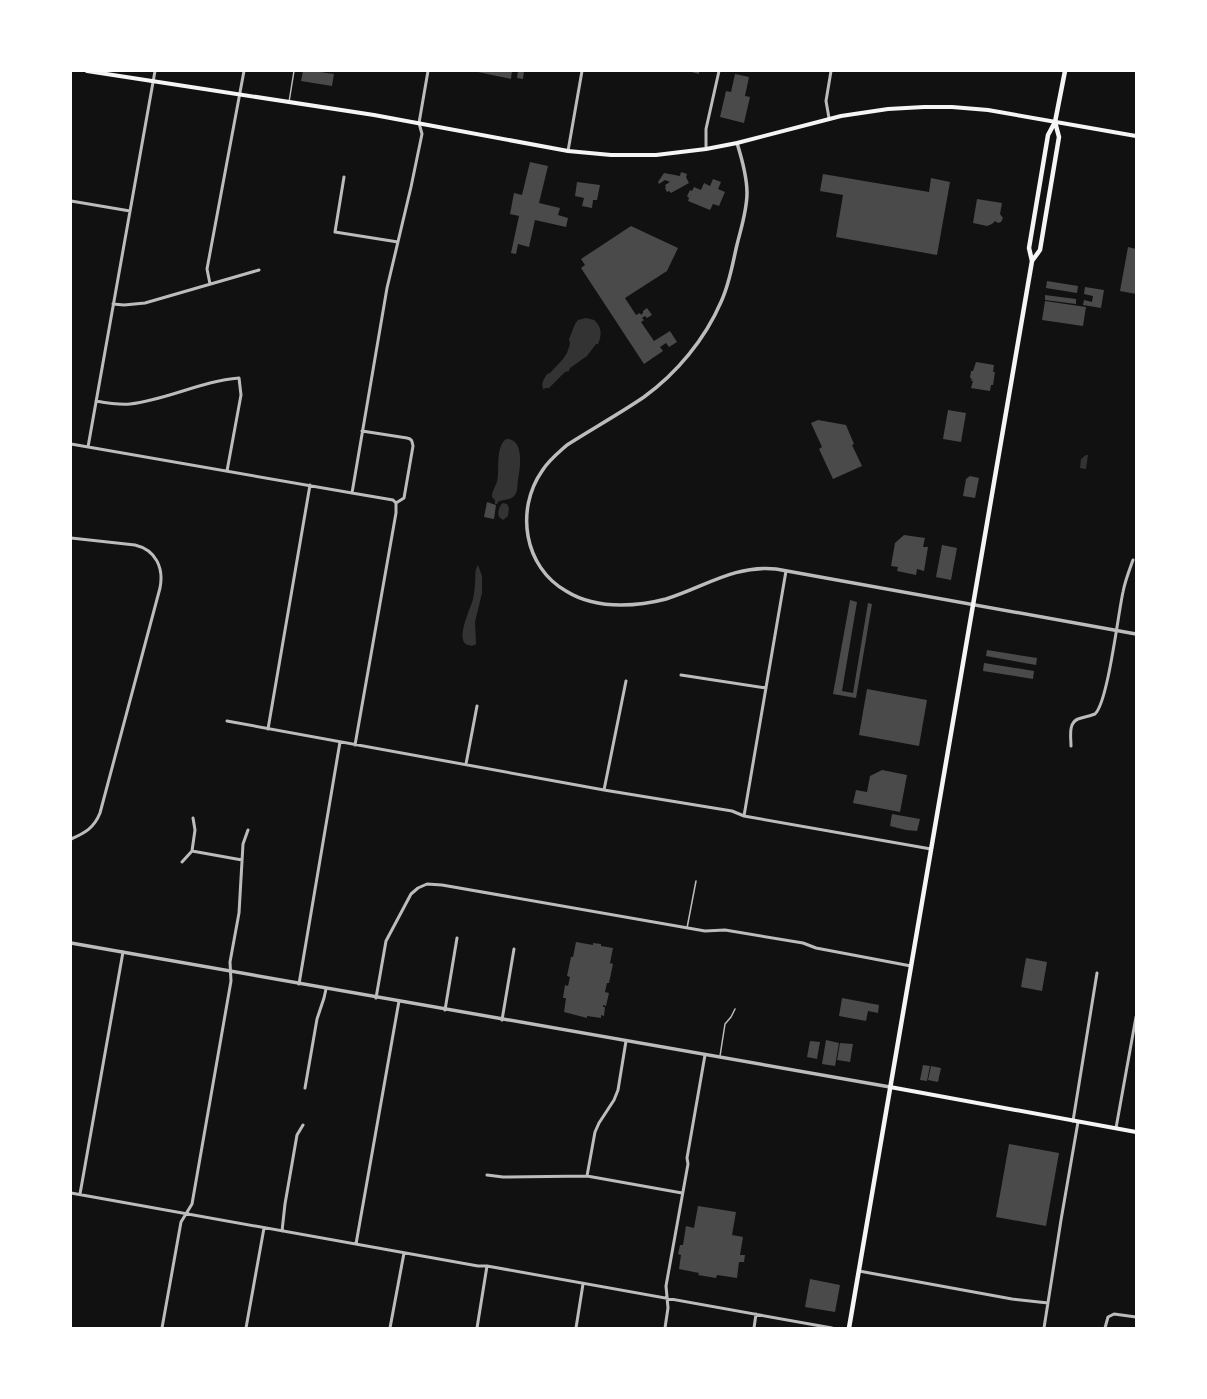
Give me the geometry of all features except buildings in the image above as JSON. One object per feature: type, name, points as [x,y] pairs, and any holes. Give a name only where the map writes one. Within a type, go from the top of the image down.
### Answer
[{"type":"main road","points":[[87,71],[419,123],[568,151],[611,155],[673,154],[706,149],[737,143],[829,118],[888,109],[952,107],[988,110],[1136,136]]},
{"type":"main road","points":[[1032,261],[1040,250],[1059,137],[1056,122],[1065,71]]},
{"type":"main road","points":[[848,1328],[1032,261],[1029,248],[1048,135],[1056,122]]},
{"type":"main road","points":[[890,1087],[1136,1132]]},
{"type":"street","points":[[88,447],[154,71]]},
{"type":"street","points":[[210,284],[207,269],[244,71]]},
{"type":"street","points":[[352,493],[388,288],[422,134],[419,123],[428,71]]},
{"type":"street","points":[[568,151],[582,71]]},
{"type":"street","points":[[706,149],[706,129],[719,71]]},
{"type":"street","points":[[829,118],[826,97],[831,71]]},
{"type":"street","points":[[737,143],[747,181],[746,208],[730,275],[722,300],[713,320],[690,353],[667,378],[644,396],[567,445],[542,471],[533,488],[528,503],[526,525],[529,542],[535,558],[547,576],[565,591],[581,599],[597,603],[627,605],[652,603],[667,599],[746,569],[766,568],[1136,634]]},
{"type":"street","points":[[344,177],[335,232],[398,242]]},
{"type":"street","points":[[71,201],[130,211]]},
{"type":"street","points":[[113,304],[124,305],[145,303],[260,270]]},
{"type":"street","points":[[96,401],[113,404],[143,402],[222,379],[239,378],[241,395],[227,471]]},
{"type":"street","points":[[362,431],[411,439],[413,446],[404,498],[396,503]]},
{"type":"street","points":[[71,444],[393,500],[396,503]]},
{"type":"street","points":[[268,729],[310,485]]},
{"type":"street","points":[[355,745],[396,513],[396,503]]},
{"type":"street","points":[[71,538],[135,545],[143,548],[151,553],[158,563],[162,576],[100,813],[91,828],[71,839]]},
{"type":"street","points":[[1071,746],[1071,728],[1074,722],[1078,719],[1095,714],[1100,708],[1108,676],[1123,593],[1133,560]]},
{"type":"street","points":[[744,816],[786,571]]},
{"type":"street","points":[[681,675],[766,688]]},
{"type":"street","points":[[604,790],[609,759],[617,728],[626,681]]},
{"type":"street","points":[[466,764],[477,706]]},
{"type":"street","points":[[227,721],[604,790],[732,811],[744,816],[931,849]]},
{"type":"street","points":[[299,984],[340,742]]},
{"type":"street","points":[[182,862],[192,851],[195,830],[193,818]]},
{"type":"street","points":[[162,1328],[181,1222],[192,1204],[231,981],[230,962],[239,913],[243,844],[248,830]]},
{"type":"street","points":[[192,851],[242,860]]},
{"type":"street","points":[[376,998],[386,941],[410,894],[427,884],[442,885],[705,931],[725,930],[740,932],[803,943],[816,948],[911,966]]},
{"type":"street","points":[[445,1010],[457,938]]},
{"type":"street","points":[[71,943],[376,998],[890,1087]]},
{"type":"street","points":[[502,1020],[514,949]]},
{"type":"street","points":[[80,1194],[123,952]]},
{"type":"street","points":[[1073,1121],[1097,973]]},
{"type":"street","points":[[305,1088],[317,1019],[326,988]]},
{"type":"street","points":[[356,1244],[399,1001]]},
{"type":"street","points":[[1116,1128],[1136,1017]]},
{"type":"street","points":[[587,1176],[595,1132],[614,1100],[618,1090],[626,1041]]},
{"type":"street","points":[[664,1328],[668,1308],[666,1286],[688,1164],[687,1158],[705,1055]]},
{"type":"street","points":[[1044,1328],[1078,1122]]},
{"type":"street","points":[[282,1231],[285,1204],[297,1135],[303,1125]]},
{"type":"street","points":[[487,1175],[503,1177],[587,1176],[682,1193]]},
{"type":"street","points":[[71,1192],[264,1228],[478,1266],[487,1266],[832,1328]]},
{"type":"street","points":[[246,1328],[264,1228]]},
{"type":"street","points":[[390,1328],[404,1252]]},
{"type":"street","points":[[477,1328],[487,1266]]},
{"type":"street","points":[[859,1271],[1012,1299],[1048,1303]]},
{"type":"street","points":[[576,1328],[583,1284]]},
{"type":"street","points":[[754,1328],[756,1314]]},
{"type":"street","points":[[1105,1328],[1108,1317],[1114,1314],[1136,1317]]},
{"type":"lane","points":[[289,102],[294,71]]},
{"type":"lane","points":[[688,928],[696,881]]},
{"type":"lane","points":[[720,1058],[725,1024],[731,1017],[734,1009]]},
{"type":"shaded area","points":[[586,318],[594,320],[599,325],[601,334],[598,344],[596,344],[587,356],[570,368],[569,371],[565,372],[549,388],[545,388],[544,390],[542,384],[547,374],[550,373],[567,353],[570,344],[569,339],[575,324],[578,320]]},
{"type":"shaded area","points":[[506,439],[512,440],[516,443],[519,449],[520,469],[517,490],[513,497],[495,504],[495,500],[492,495],[498,477],[500,447]]},
{"type":"shaded area","points":[[1088,455],[1086,469],[1080,468],[1081,459]]},
{"type":"shaded area","points":[[503,503],[507,504],[509,508],[508,516],[503,520],[498,514],[499,508]]},
{"type":"shaded area","points":[[478,565],[482,576],[482,593],[475,622],[476,644],[471,646],[464,642],[463,631],[473,599]]}]
